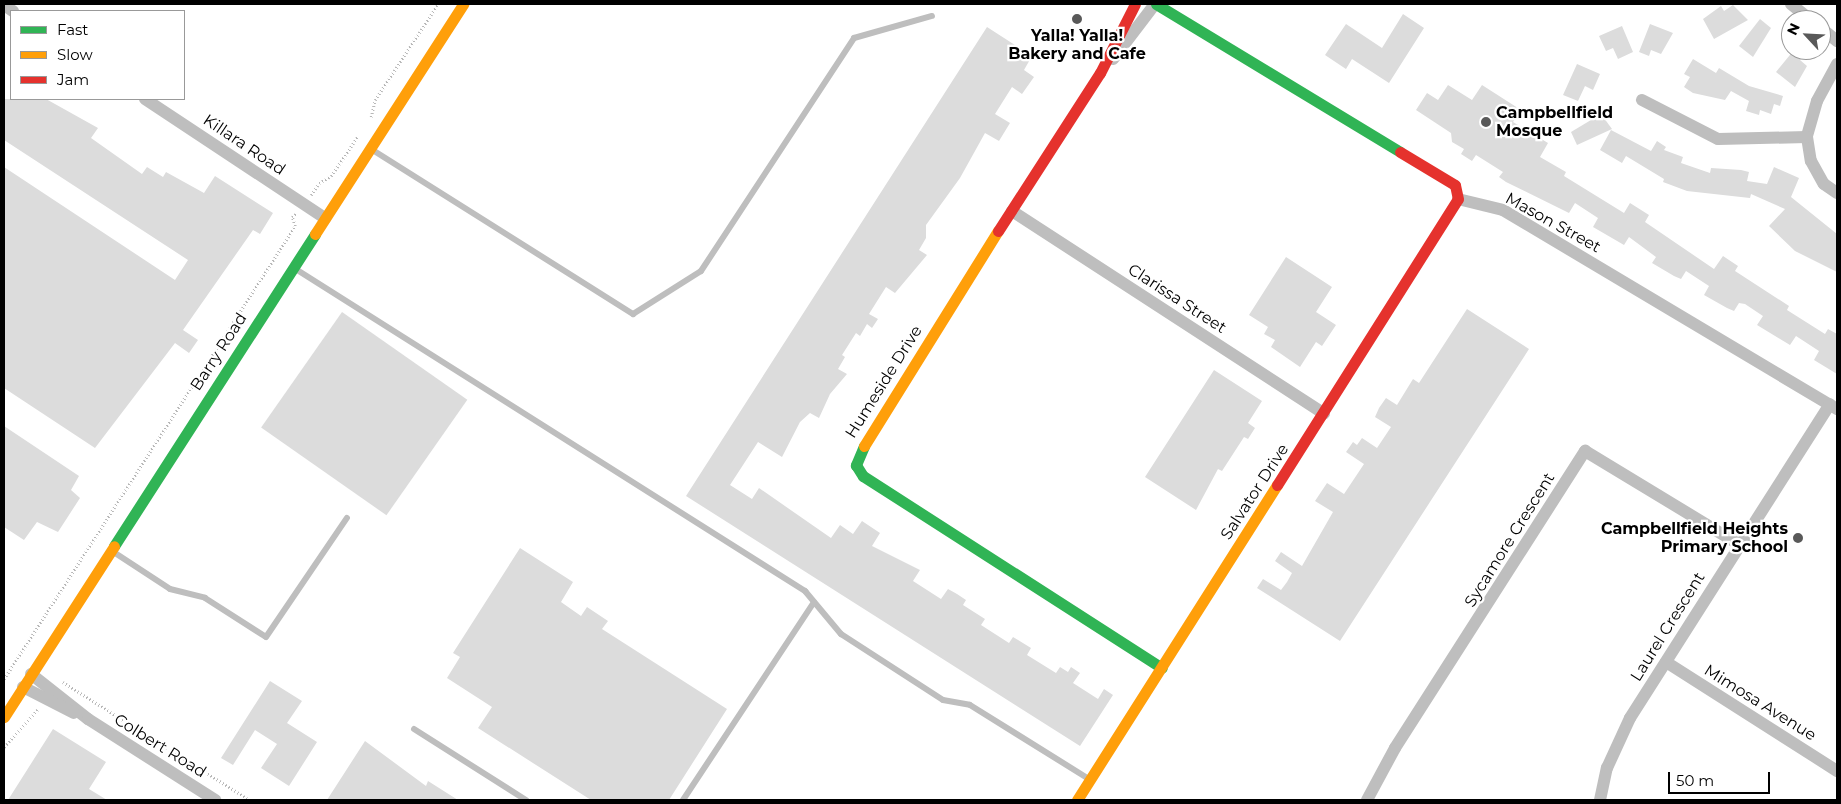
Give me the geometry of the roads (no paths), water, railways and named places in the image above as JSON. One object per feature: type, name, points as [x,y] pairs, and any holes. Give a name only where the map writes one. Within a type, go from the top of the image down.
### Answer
[{"type":"street","name":"Barry Road","points":[[4,718],[463,4]]},
{"type":"street","name":"Humeside Drive","points":[[1135,4],[1100,73],[871,429],[856,465],[864,476],[1162,668]]},
{"type":"street","points":[[1100,73],[1156,4],[1455,186],[1458,199]]},
{"type":"street","points":[[1837,64],[1817,101],[1807,137],[1811,160],[1824,184],[1837,194]]},
{"type":"street","name":"Killara Road","points":[[147,100],[325,218]]},
{"type":"street","points":[[1642,100],[1718,139],[1807,137]]},
{"type":"street","name":"Mason Street","points":[[1458,199],[1503,210],[1833,406]]},
{"type":"street","name":"Salvator Drive","points":[[1077,800],[1324,414],[1458,199]]},
{"type":"street","name":"Clarissa Street","points":[[1012,211],[1324,414]]},
{"type":"street","name":"Laurel Crescent","points":[[1600,800],[1607,768],[1630,718],[1740,545],[1833,406]]},
{"type":"street","name":"Sycamore Crescent","points":[[1367,800],[1395,748],[1585,451],[1740,545]]},
{"type":"street","name":"Mimosa Avenue","points":[[1666,662],[1837,771]]},
{"type":"street","name":"Colbert Road","points":[[31,674],[88,719],[215,800]]},
{"type":"street","name":"Colbert Road","points":[[23,687],[88,719]]},
{"type":"lane","points":[[370,148],[633,314],[701,271],[854,38],[932,16]]},
{"type":"lane","points":[[293,267],[805,591],[841,634],[943,700],[970,705],[1090,779]]},
{"type":"lane","points":[[111,550],[170,589],[205,598],[266,637],[347,518]]},
{"type":"lane","points":[[682,800],[814,602]]},
{"type":"lane","points":[[414,729],[526,800]]},
{"type":"place","name":"Yalla! Yalla! Bakery and Cafe","points":[[1077,19]]},
{"type":"place","name":"Campbellfield Mosque","points":[[1486,122]]},
{"type":"place","name":"Campbellfield Heights Primary School","points":[[1798,538]]}]
